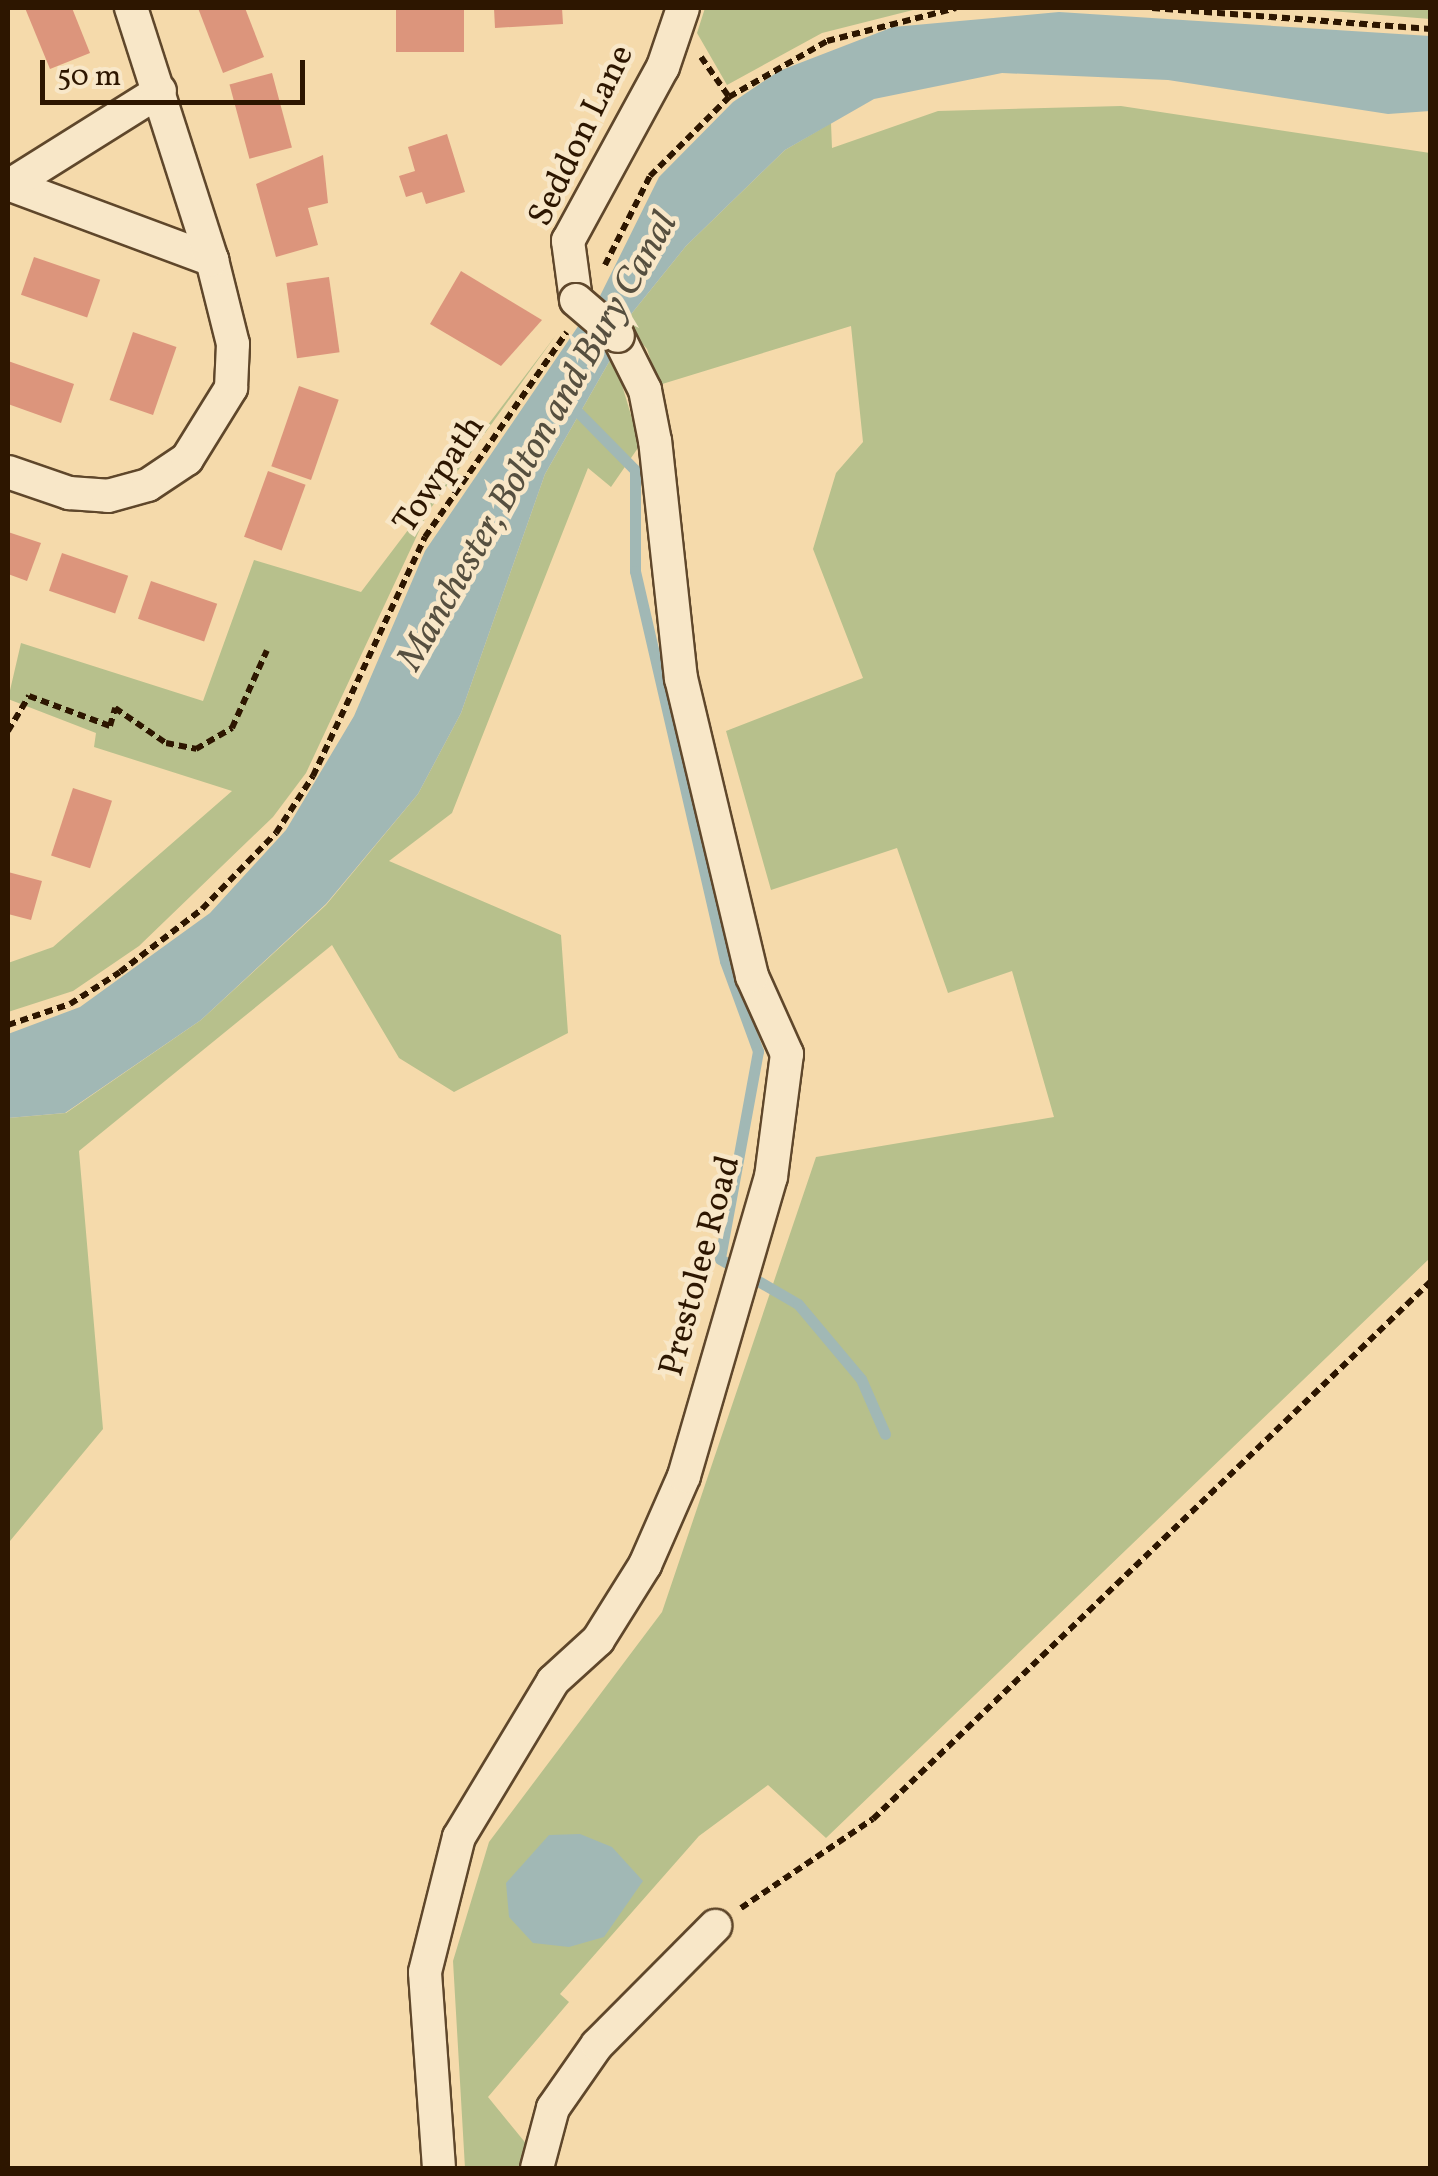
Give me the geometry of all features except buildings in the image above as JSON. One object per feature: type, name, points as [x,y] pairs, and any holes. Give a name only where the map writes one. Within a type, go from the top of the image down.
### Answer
[{"type":"street","points":[[8,472],[108,496],[186,460],[231,388],[233,344],[212,260],[131,8]]},
{"type":"street","name":"Seddon Lane","points":[[583,301],[568,241],[663,67],[683,8]]},
{"type":"street","points":[[9,185],[160,91]]},
{"type":"street","points":[[9,185],[212,260]]},
{"type":"street","name":"Prestolee Road","points":[[439,2168],[425,1972],[459,1837],[553,1681],[598,1640],[645,1565],[684,1476],[771,1177],[787,1054],[752,976],[666,610],[655,441],[645,390],[618,336],[583,301]]},
{"type":"street","points":[[537,2168],[553,2108],[596,2044],[714,1926]]},
{"type":"path","name":"Towpath","points":[[8,1024],[70,1004],[120,972],[202,910],[276,833],[313,776],[426,537],[583,301],[650,176],[729,96],[827,41],[956,8]]},
{"type":"path","points":[[1152,8],[1430,29]]},
{"type":"path","points":[[8,731],[30,696],[110,726],[115,708],[166,743],[196,750],[232,728],[266,650]]},
{"type":"path","points":[[714,1926],[873,1819],[1430,1282]]},
{"type":"green space","points":[[705,8],[921,8],[822,33],[727,85],[697,33]]},
{"type":"green space","points":[[1294,8],[1430,8],[1430,19]]},
{"type":"green space","points":[[1121,106],[1430,153],[1430,1258],[826,1838],[768,1785],[699,1836],[560,1994],[569,2002],[488,2097],[546,2168],[465,2168],[453,1961],[489,1842],[662,1612],[816,1157],[1054,1117],[1012,971],[948,993],[897,848],[771,890],[726,731],[863,678],[813,549],[836,473],[863,442],[851,326],[659,385],[647,349],[624,323],[686,246],[785,150],[831,123],[832,148],[938,111]]},
{"type":"green space","points":[[556,335],[428,512],[306,773],[273,817],[139,946],[73,991],[8,1012],[8,963],[53,947],[232,791],[94,747],[96,733],[8,699],[21,643],[203,701],[254,560],[361,592]]},
{"type":"green space","points":[[613,355],[640,445],[611,487],[588,468],[452,813],[389,861],[561,935],[568,1033],[454,1092],[399,1058],[332,945],[79,1151],[103,1429],[10,1541],[8,1118],[66,1113],[201,1020],[326,905],[418,794],[461,713],[545,474]]},
{"type":"water","points":[[1059,12],[1430,36],[1430,111],[1388,114],[1168,80],[1002,73],[874,99],[785,150],[686,246],[624,323],[597,302],[659,177],[733,102],[779,71],[893,27]]},
{"type":"water","name":"Manchester, Bolton and Bury Canal","points":[[583,319],[613,355],[545,474],[461,713],[418,794],[326,904],[201,1020],[65,1113],[8,1118],[8,1034],[80,1007],[210,913],[286,830],[354,716],[425,551]]},
{"type":"water","points":[[580,1834],[612,1847],[643,1881],[604,1937],[569,1947],[533,1943],[509,1917],[506,1883],[549,1835]]},
{"type":"waterway","name":"Manchester, Bolton and Bury Canal","points":[[571,405],[635,470],[635,571],[725,961],[758,1051],[720,1259],[798,1304],[861,1379],[885,1434]]}]
